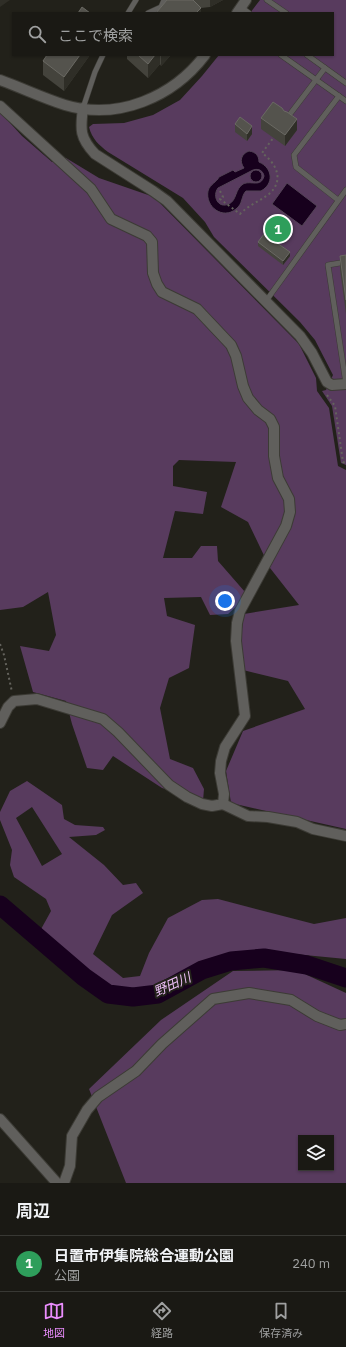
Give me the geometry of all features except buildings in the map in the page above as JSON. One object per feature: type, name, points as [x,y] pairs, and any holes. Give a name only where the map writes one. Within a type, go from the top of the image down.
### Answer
[{"type":"street","points":[[0,80],[66,105],[98,110],[126,107],[144,102],[173,87],[185,77],[204,56]]},
{"type":"street","points":[[0,106],[92,189],[111,219],[147,236],[152,242],[153,274],[162,292],[197,308],[231,345],[236,356],[243,386],[248,398],[258,410],[270,419],[274,428],[274,456],[278,478],[289,499],[290,512],[286,526],[240,611],[237,623],[236,641],[244,716],[225,747],[221,761],[220,773],[224,794],[223,804]]},
{"type":"street","points":[[83,108],[80,126],[82,136],[95,154],[167,201],[300,336],[312,353],[323,377],[327,382],[330,384],[346,384]]},
{"type":"street","points":[[0,723],[8,707],[14,702],[37,699],[103,719],[118,732],[169,785],[187,797],[202,804],[212,806],[223,804],[248,816],[268,816],[297,822],[313,829],[346,836]]},
{"type":"street","points":[[64,1183],[70,1166],[72,1136],[87,1110],[98,1097],[136,1071],[162,1044],[213,999],[249,993],[291,1000],[317,1016],[340,1025],[346,1024]]},
{"type":"street","points":[[0,1119],[57,1183]]},
{"type":"lane","points":[[129,12],[136,0]]},
{"type":"lane","points":[[150,12],[161,7],[164,0]]},
{"type":"lane","points":[[267,0],[285,12]]},
{"type":"lane","points":[[83,108],[95,72],[103,56]]},
{"type":"lane","points":[[282,56],[346,101]]},
{"type":"lane","points":[[308,56],[346,83]]},
{"type":"lane","points":[[286,119],[325,68]]},
{"type":"lane","points":[[338,200],[296,168],[294,155],[339,96]]},
{"type":"lane","points":[[266,301],[346,190]]},
{"type":"lane","points":[[346,262],[328,265],[346,384]]},
{"type":"path","points":[[220,191],[223,193],[223,197],[220,199],[240,214],[246,208],[269,194],[274,188],[276,182],[276,170],[271,160],[262,153],[286,119]]},
{"type":"path","points":[[330,384],[326,394],[335,406],[343,462],[346,463]]},
{"type":"path","points":[[0,644],[4,655],[14,702]]},
{"type":"shaded area","points":[[260,0],[346,0],[346,465],[341,463],[332,406],[322,391],[326,390],[333,375],[315,340],[300,322],[214,237],[205,222],[183,198],[108,152],[96,141],[89,127],[93,124],[124,123],[153,115],[180,100],[218,56],[334,56],[334,12],[251,12]]},
{"type":"shaded area","points":[[0,112],[22,136],[52,162],[66,158],[99,178],[154,197],[299,344],[316,378],[317,391],[329,408],[338,466],[346,470],[346,829],[231,803],[226,771],[243,731],[305,709],[288,681],[243,670],[241,636],[244,614],[299,605],[270,568],[248,522],[221,507],[236,462],[179,460],[173,466],[173,486],[207,492],[203,514],[175,511],[163,558],[192,558],[201,546],[217,546],[218,561],[245,592],[242,601],[228,614],[210,615],[201,597],[164,598],[167,616],[195,625],[189,668],[169,678],[160,708],[170,759],[193,768],[204,789],[203,801],[162,788],[113,756],[103,770],[87,768],[66,701],[33,692],[20,646],[49,651],[56,635],[48,592],[23,607],[0,610]]},
{"type":"shaded area","points":[[249,151],[255,153],[258,156],[259,162],[267,168],[270,176],[268,184],[261,191],[246,191],[240,205],[231,212],[226,213],[216,210],[209,202],[209,189],[219,177],[233,170],[235,172],[244,168],[241,160],[244,154]],"holes":[[[257,169],[262,171],[264,176],[261,182],[246,183],[240,186],[232,202],[229,204],[222,205],[217,201],[216,191],[218,188]]]},
{"type":"shaded area","points":[[258,170],[261,171],[261,181],[254,182],[251,181],[250,174],[251,171]]},
{"type":"shaded area","points":[[287,183],[317,206],[302,226],[272,204]]},
{"type":"shaded area","points":[[27,781],[62,805],[64,819],[75,825],[103,827],[105,830],[96,835],[69,837],[104,865],[123,885],[136,883],[143,893],[112,915],[93,954],[123,978],[140,976],[149,953],[168,918],[202,900],[218,899],[314,924],[346,918],[346,959],[294,954],[228,953],[156,988],[110,989],[40,931],[51,911],[46,899],[14,877],[10,865],[12,850],[0,820],[0,812],[10,791]],"holes":[[[32,807],[62,854],[42,866],[16,818]]]},
{"type":"shaded area","points":[[296,970],[346,993],[346,1183],[126,1183],[89,1089],[161,1020],[233,971]]},
{"type":"waterway","name":"野田川","points":[[0,905],[84,977],[108,994],[133,997],[158,994],[202,970],[231,961],[264,958],[307,965],[346,978]]},
{"type":"place","name":"日置市伊集院総合運動公園","points":[[278,229]]}]
